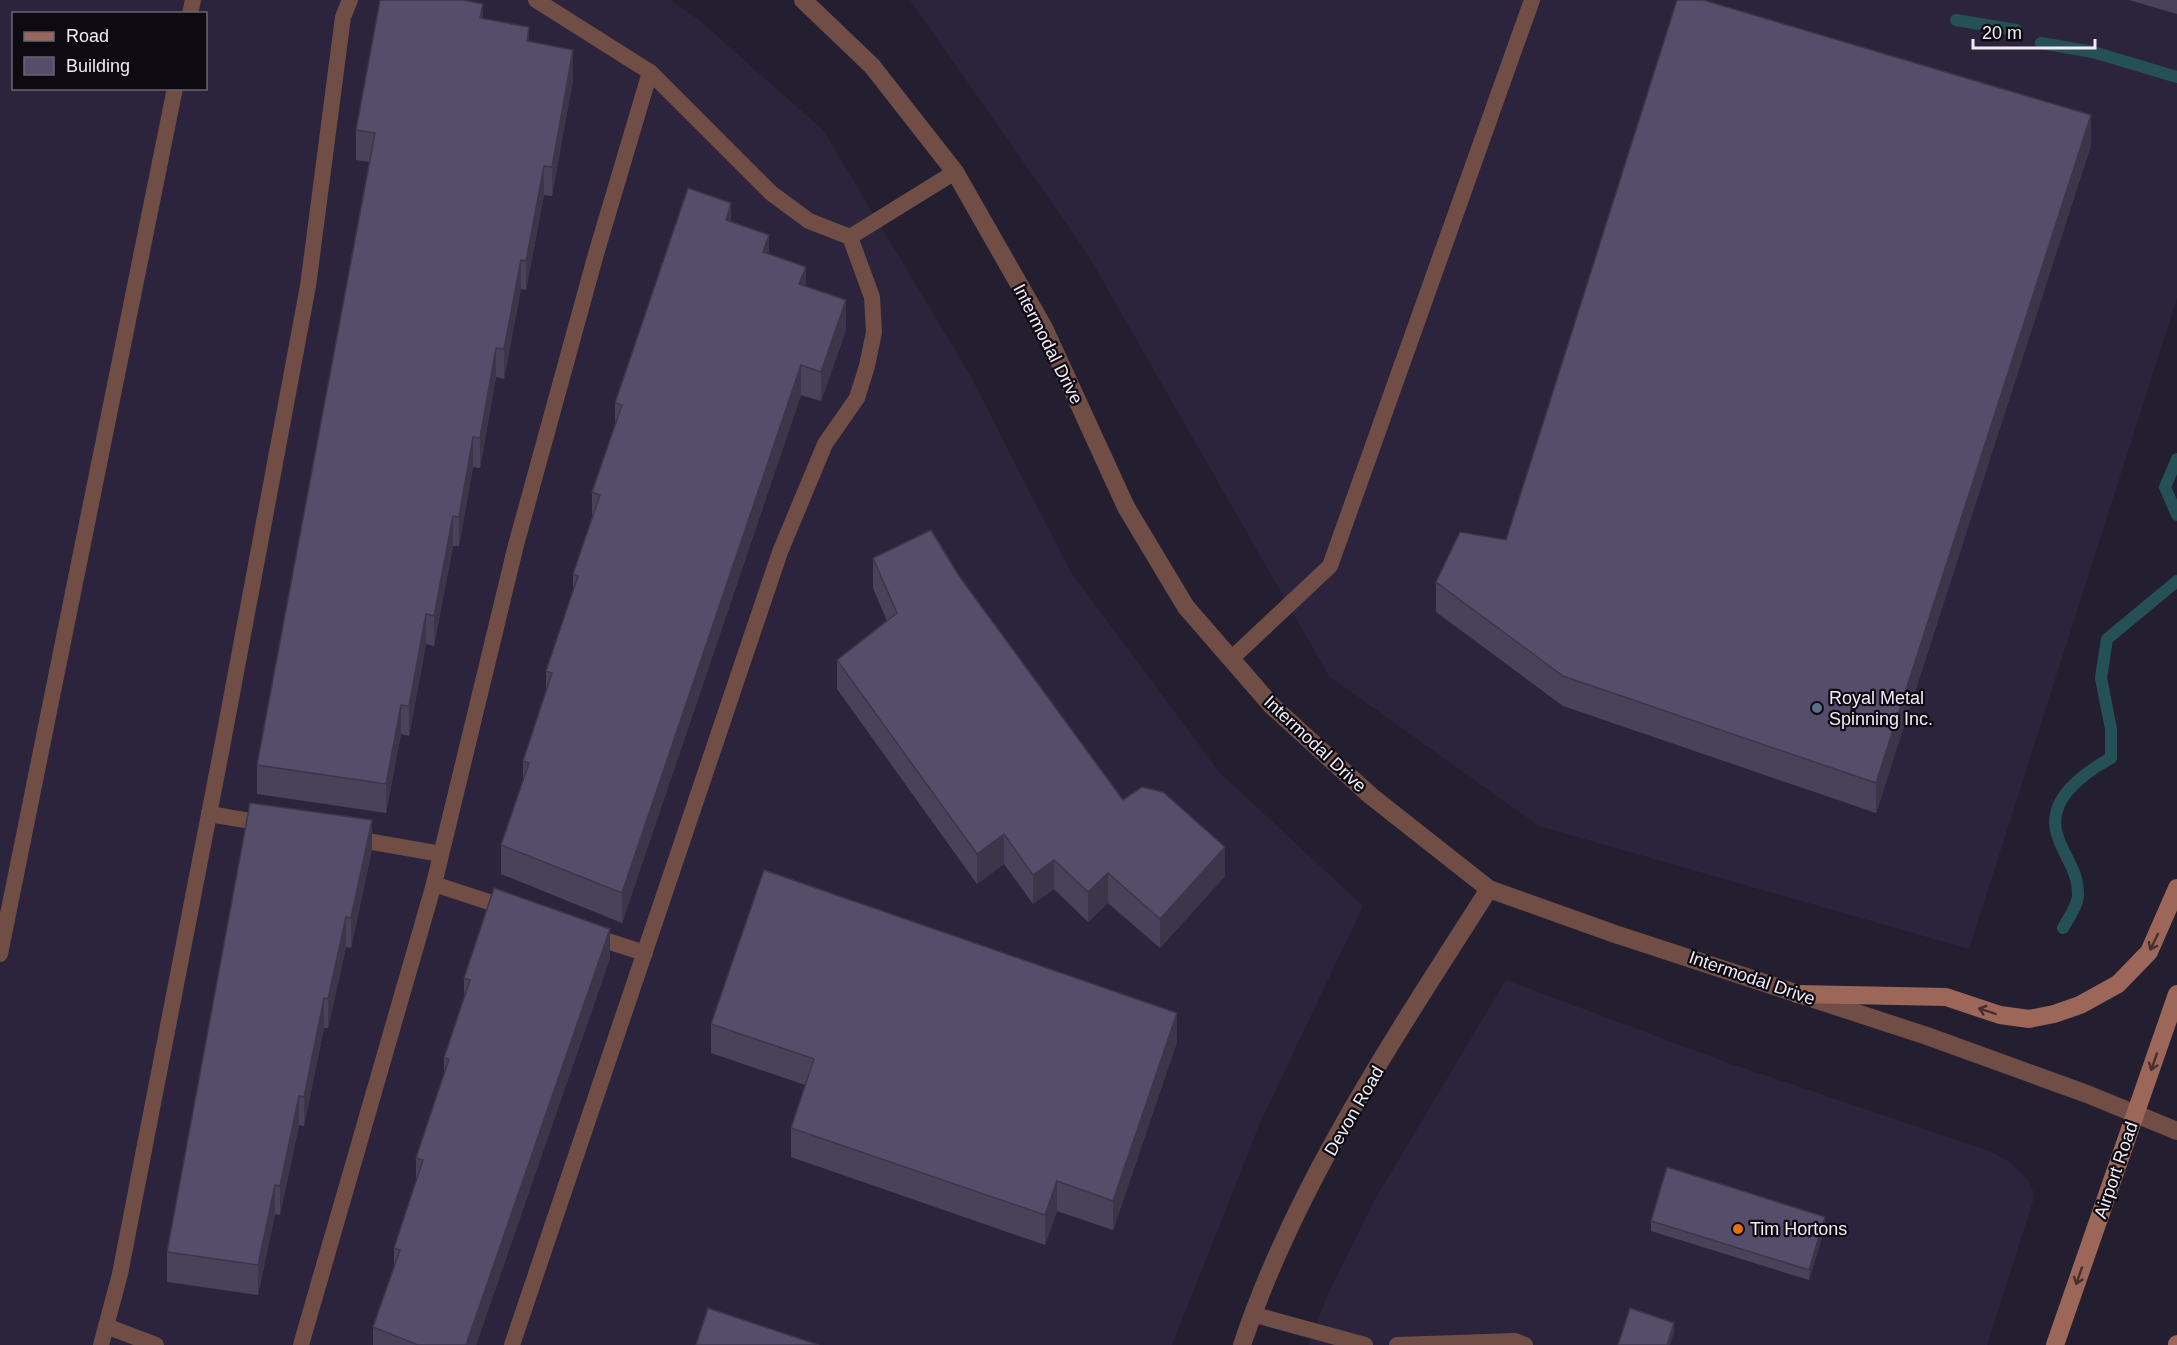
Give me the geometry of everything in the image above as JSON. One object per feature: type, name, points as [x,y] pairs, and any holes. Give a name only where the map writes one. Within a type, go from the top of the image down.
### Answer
[{"type":"main road","points":[[1797,994],[1946,997],[2009,1016],[2029,1019],[2054,1014],[2080,1005],[2118,984],[2149,951],[2177,888]]},
{"type":"main road","name":"Airport Road","points":[[2055,1345],[2177,994]]},
{"type":"street","name":"Intermodal Drive","points":[[803,0],[872,66],[955,172],[1044,328],[1126,507],[1186,607],[1272,706],[1371,796],[1489,889],[1615,934],[1927,1036],[2087,1094],[2177,1131]]},
{"type":"street","name":"Devon Road","points":[[1242,1345],[1252,1314],[1291,1225],[1343,1129],[1489,889]]},
{"type":"lane","points":[[101,1345],[120,1274],[308,286],[343,17],[350,0]]},
{"type":"lane","points":[[512,1345],[780,552],[825,444],[857,398],[874,332],[872,297],[850,237],[809,221],[771,193],[650,72],[536,0]]},
{"type":"lane","points":[[1231,659],[1330,566],[1532,0]]},
{"type":"lane","points":[[302,1345],[434,884],[516,545],[596,254],[650,72]]},
{"type":"lane","points":[[0,954],[175,90]]},
{"type":"lane","points":[[850,237],[955,172]]},
{"type":"lane","points":[[209,813],[290,828]]},
{"type":"lane","points":[[336,836],[441,854]]},
{"type":"lane","points":[[434,884],[523,913]]},
{"type":"lane","points":[[567,928],[645,953]]},
{"type":"lane","points":[[1252,1314],[1365,1345]]},
{"type":"lane","points":[[106,1326],[156,1345]]},
{"type":"lane","points":[[1397,1345],[1515,1341],[1525,1345]]},
{"type":"shaded area","points":[[0,0],[670,0],[699,20],[823,130],[970,375],[1070,571],[1219,772],[1363,906],[1260,1123],[1172,1345],[0,1345]]},
{"type":"shaded area","points":[[910,0],[2177,0],[2177,298],[1969,949],[1539,826],[1329,676],[1087,253]]},
{"type":"shaded area","points":[[1506,980],[1731,1064],[1990,1151],[2011,1163],[2027,1179],[2034,1193],[2033,1201],[1987,1345],[1308,1345],[1329,1292],[1374,1201]]},
{"type":"building","points":[[380,0],[464,0],[483,4],[480,18],[529,27],[527,41],[573,50],[552,167],[544,166],[526,261],[521,260],[504,349],[496,348],[480,438],[473,437],[459,517],[453,516],[434,616],[426,614],[409,706],[401,705],[386,784],[257,765],[375,133],[356,130]]},
{"type":"building","points":[[1677,0],[1703,0],[2091,115],[1876,783],[1563,676],[1436,582],[1460,532],[1506,540]]},
{"type":"building","points":[[688,188],[731,203],[726,220],[769,235],[763,252],[806,267],[799,284],[846,300],[821,372],[801,365],[622,893],[501,845],[529,763],[523,761],[552,673],[546,671],[578,576],[573,574],[600,495],[592,492],[622,405],[615,403]]},
{"type":"building","points":[[931,530],[959,576],[1123,800],[1142,787],[1163,792],[1225,847],[1160,919],[1108,873],[1088,892],[1054,860],[1033,875],[1004,834],[977,854],[837,660],[897,613],[873,558]]},
{"type":"building","points":[[250,803],[372,820],[351,918],[346,917],[328,999],[324,998],[304,1097],[299,1096],[280,1186],[275,1185],[258,1265],[167,1252]]},
{"type":"building","points":[[764,870],[1177,1013],[1113,1201],[1057,1181],[1045,1215],[791,1128],[814,1059],[711,1024]]},
{"type":"building","points":[[494,888],[610,929],[466,1345],[418,1345],[373,1327],[400,1250],[394,1248],[423,1160],[416,1158],[449,1059],[444,1058],[470,980],[464,978]]},
{"type":"building","name":"Tim Hortons","points":[[1667,1167],[1825,1217],[1809,1270],[1651,1221]]},
{"type":"building","points":[[708,1308],[819,1345],[696,1345]]},
{"type":"building","points":[[1630,1308],[1674,1323],[1667,1345],[1618,1345]]},
{"type":"waterway","points":[[1956,20],[2016,30]]},
{"type":"waterway","points":[[2041,43],[2093,52],[2177,77]]},
{"type":"waterway","points":[[2177,459],[2165,487],[2177,515]]},
{"type":"waterway","points":[[2063,928],[2076,903],[2078,886],[2057,834],[2055,821],[2057,809],[2070,788],[2079,779],[2111,758],[2111,729],[2101,678],[2107,639],[2177,581]]},
{"type":"place","name":"Royal Metal Spinning Inc.","points":[[1817,708]]},
{"type":"place","name":"Tim Hortons","points":[[1738,1229]]}]
